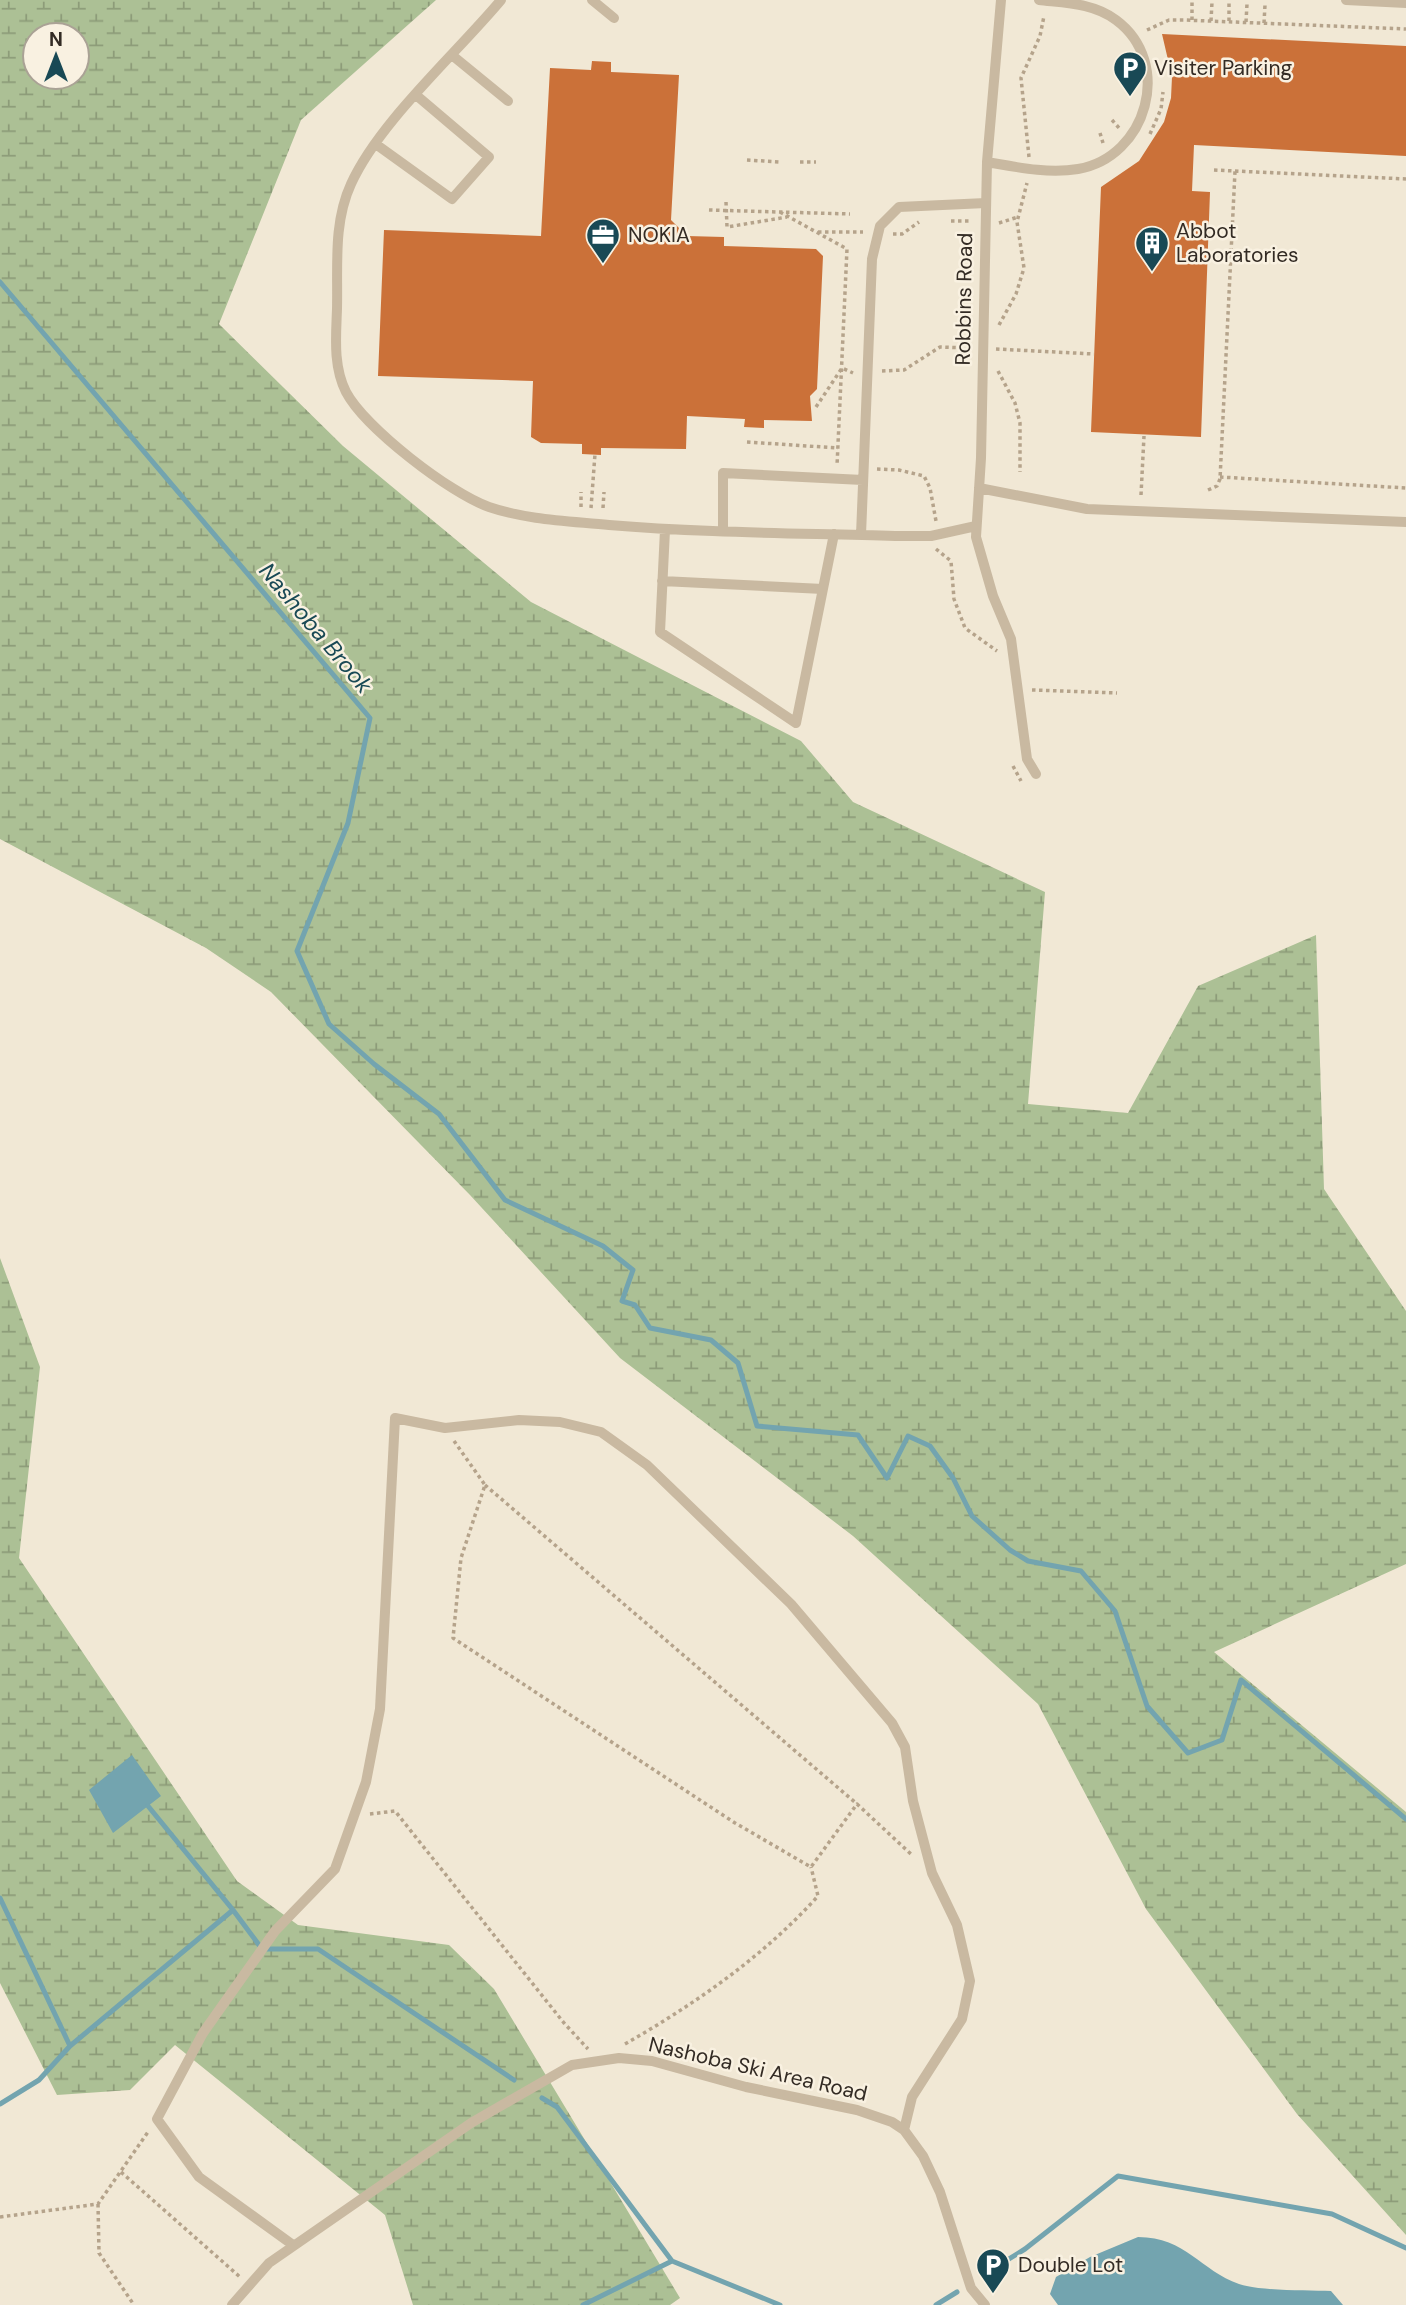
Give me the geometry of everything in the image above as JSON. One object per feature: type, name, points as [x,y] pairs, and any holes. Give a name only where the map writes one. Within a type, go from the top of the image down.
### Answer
[{"type":"lane","points":[[501,0],[416,95],[377,145],[351,183],[340,213],[336,352],[347,394],[372,424],[444,484],[489,507],[555,520],[665,530],[931,536],[976,526]]},
{"type":"lane","points":[[592,0],[614,18]]},
{"type":"lane","name":"Robbins Road","points":[[1000,0],[986,162],[976,537],[993,596],[1011,639],[1027,759],[1036,774]]},
{"type":"lane","points":[[1346,0],[1406,3]]},
{"type":"lane","points":[[986,162],[1045,170],[1079,169],[1117,152],[1135,130],[1144,111],[1148,73],[1141,50],[1126,29],[1115,19],[1092,8],[1042,4]]},
{"type":"lane","points":[[453,56],[508,101]]},
{"type":"lane","points":[[377,145],[452,200],[489,157],[416,95]]},
{"type":"lane","points":[[861,535],[872,259],[880,226],[899,206],[986,203]]},
{"type":"lane","points":[[723,531],[723,473],[863,480]]},
{"type":"lane","points":[[979,488],[1087,509],[1406,522]]},
{"type":"lane","points":[[665,530],[660,632],[796,723],[834,534]]},
{"type":"lane","points":[[662,581],[823,589]]},
{"type":"lane","points":[[293,2245],[199,2178],[158,2119],[203,2033],[275,1931],[335,1869],[366,1782],[380,1709],[396,1418],[445,1428],[519,1420],[560,1422],[601,1432],[647,1465],[791,1604],[892,1723],[905,1747],[913,1801],[932,1874],[957,1925],[970,1981],[962,2019],[912,2097],[904,2130]]},
{"type":"lane","name":"Nashoba Ski Area Road","points":[[232,2305],[269,2263],[471,2123],[562,2069],[598,2059],[652,2061],[746,2087],[857,2110],[892,2122],[904,2130],[923,2156],[940,2192],[971,2288],[985,2305]]},
{"type":"path","points":[[1192,1],[1192,20]]},
{"type":"path","points":[[1211,21],[1212,2]]},
{"type":"path","points":[[1030,159],[1021,102],[1021,78],[1040,36],[1042,4]]},
{"type":"path","points":[[1229,4],[1229,21]]},
{"type":"path","points":[[1246,22],[1247,4]]},
{"type":"path","points":[[1264,23],[1265,5]]},
{"type":"path","points":[[1147,30],[1169,20],[1406,29]]},
{"type":"path","points":[[1140,23],[1151,37]]},
{"type":"path","points":[[1146,140],[1158,119],[1163,88]]},
{"type":"path","points":[[747,160],[780,162]]},
{"type":"path","points":[[800,162],[816,162]]},
{"type":"path","points":[[1214,170],[1406,179]]},
{"type":"path","points":[[1208,490],[1217,486],[1220,477],[1235,171]]},
{"type":"path","points":[[997,334],[1016,294],[1024,268],[1018,217],[1028,180],[1038,183]]},
{"type":"path","points":[[726,202],[727,227],[789,217]]},
{"type":"path","points":[[709,210],[850,214]]},
{"type":"path","points":[[780,212],[847,248],[836,468]]},
{"type":"path","points":[[997,224],[1018,217]]},
{"type":"path","points":[[890,235],[902,234],[915,222],[926,220]]},
{"type":"path","points":[[947,221],[969,221]]},
{"type":"path","points":[[816,232],[865,233]]},
{"type":"path","points":[[996,356],[997,342]]},
{"type":"path","points":[[880,371],[904,370],[940,347],[965,348]]},
{"type":"path","points":[[996,349],[1094,354]]},
{"type":"path","points":[[996,363],[1015,403],[1020,423],[1020,472]]},
{"type":"path","points":[[842,368],[858,376]]},
{"type":"path","points":[[816,408],[842,368]]},
{"type":"path","points":[[841,388],[849,393]]},
{"type":"path","points":[[839,409],[848,413]]},
{"type":"path","points":[[838,431],[847,435]]},
{"type":"path","points":[[1141,495],[1144,436]]},
{"type":"path","points":[[747,442],[838,448]]},
{"type":"path","points":[[591,508],[595,454]]},
{"type":"path","points":[[877,469],[899,470],[924,476],[930,488],[936,521]]},
{"type":"path","points":[[1220,477],[1406,488]]},
{"type":"path","points":[[581,507],[582,492]]},
{"type":"path","points":[[603,508],[604,492]]},
{"type":"path","points":[[934,549],[946,554],[951,561],[954,598],[965,628],[992,645],[998,652],[999,662]]},
{"type":"path","points":[[1027,689],[1116,693]]},
{"type":"path","points":[[1012,755],[1014,769],[1023,783]]},
{"type":"path","points":[[445,1428],[485,1485],[857,1804],[932,1874]]},
{"type":"path","points":[[485,1485],[461,1558],[453,1638],[735,1824],[811,1867],[818,1896],[796,1920],[688,2008],[620,2046]]},
{"type":"path","points":[[811,1867],[857,1804]]},
{"type":"path","points":[[354,1816],[395,1811],[564,2023],[598,2059]]},
{"type":"path","points":[[134,2305],[99,2253],[98,2204],[158,2119]]},
{"type":"path","points":[[121,2172],[249,2284]]},
{"type":"path","points":[[0,2217],[98,2204]]},
{"type":"green space","points":[[0,0],[436,0],[301,120],[219,324],[343,446],[531,602],[801,741],[853,802],[1045,892],[1028,1104],[1128,1113],[1198,986],[1316,935],[1324,1189],[1406,1311],[1406,1564],[1214,1652],[1406,1812],[1406,2235],[1297,2114],[1146,1909],[1038,1704],[853,1536],[620,1358],[470,1195],[271,992],[206,948],[0,839]]},
{"type":"green space","points":[[0,1258],[40,1367],[19,1558],[237,1881],[298,1925],[449,1945],[494,1989],[680,2298],[670,2305],[413,2305],[385,2215],[175,2045],[130,2090],[57,2095],[0,1983]]},
{"type":"water","points":[[132,1755],[161,1796],[113,1833],[89,1790]]},
{"type":"water","points":[[1138,2237],[1155,2238],[1181,2248],[1214,2271],[1239,2284],[1271,2289],[1331,2291],[1343,2305],[1058,2305],[1050,2294],[1056,2277],[1090,2257]]},
{"type":"building","name":"Abbot Laboratories","points":[[1162,34],[1406,46],[1406,156],[1194,145],[1192,191],[1210,192],[1201,437],[1091,432],[1101,187],[1139,161],[1164,122],[1171,98],[1172,77]]},
{"type":"building","name":"NOKIA","points":[[592,61],[611,62],[611,72],[679,75],[671,220],[687,236],[724,237],[724,246],[816,249],[823,256],[817,389],[810,396],[812,421],[764,420],[764,428],[744,427],[745,419],[687,416],[686,449],[601,448],[601,455],[582,454],[582,444],[541,443],[531,437],[533,381],[378,376],[384,230],[541,236],[550,68],[591,70]]},
{"type":"waterway","name":"Nashoba Brook","points":[[0,282],[370,718],[348,823],[297,951],[329,1024],[374,1064],[439,1114],[505,1200],[603,1246],[633,1270],[622,1301],[635,1305],[650,1328],[711,1340],[738,1363],[757,1426],[858,1435],[887,1478],[908,1436],[930,1446],[953,1478],[972,1516],[1010,1550],[1028,1561],[1081,1571],[1115,1611],[1147,1706],[1188,1753],[1222,1740],[1241,1680],[1406,1819]]},
{"type":"waterway","points":[[148,1806],[233,1910]]},
{"type":"waterway","points":[[0,1898],[70,2046],[233,1910],[262,1949],[318,1949],[514,2080]]},
{"type":"waterway","points":[[0,2104],[39,2080],[70,2046]]},
{"type":"waterway","points":[[542,2098],[557,2107],[672,2261],[780,2305]]},
{"type":"waterway","points":[[983,2275],[1025,2249],[1118,2176],[1332,2214],[1406,2248]]},
{"type":"waterway","points":[[583,2305],[672,2261]]},
{"type":"waterway","points":[[936,2305],[957,2292]]},
{"type":"place","name":"Visiter Parking","points":[[1130,98]]},
{"type":"place","name":"NOKIA","points":[[603,265]]},
{"type":"place","name":"Abbot Laboratories","points":[[1152,273]]},
{"type":"place","name":"Double Lot","points":[[993,2295]]}]
